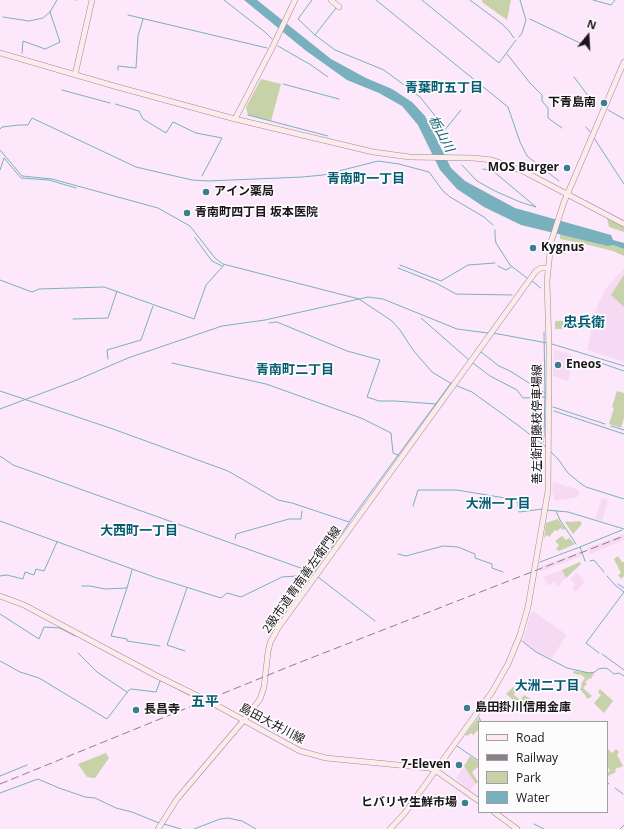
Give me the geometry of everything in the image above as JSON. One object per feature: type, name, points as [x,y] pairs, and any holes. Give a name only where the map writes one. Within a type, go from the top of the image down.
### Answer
[{"type":"street","points":[[75,75],[92,0]]},
{"type":"street","points":[[235,119],[288,17],[295,0]]},
{"type":"street","points":[[331,0],[339,7]]},
{"type":"street","points":[[0,53],[235,119],[373,152],[425,158],[492,160],[524,171],[624,224]]},
{"type":"street","name":"善左衛門藤枝停車場線","points":[[390,829],[404,814],[492,692],[515,650],[528,607],[548,491],[549,343],[547,294],[548,268],[553,237],[567,194],[624,62]]},
{"type":"street","name":"2級市道青南善左衛門線","points":[[158,829],[177,799],[260,699],[264,687],[270,643],[278,628],[529,280],[536,271],[541,268],[548,268]]},
{"type":"street","name":"島田大井川線","points":[[0,596],[24,605],[155,675],[244,720],[294,748],[312,755],[326,758],[422,767],[435,770],[478,800]]},
{"type":"street","points":[[495,813],[517,829]]},
{"type":"shaded area","points":[[624,269],[624,362],[587,350],[591,334],[592,321],[599,302],[607,287]]},
{"type":"shaded area","points":[[554,350],[571,354],[568,381],[553,376]]},
{"type":"shaded area","points":[[553,482],[579,490],[578,497],[555,501],[552,491]]},
{"type":"shaded area","points":[[602,498],[608,500],[602,521],[595,519]]},
{"type":"shaded area","points":[[624,534],[624,540],[590,554],[587,548]]},
{"type":"shaded area","points":[[580,551],[581,556],[540,572],[540,567]]},
{"type":"shaded area","points":[[562,570],[566,578],[558,586],[554,582],[549,586],[543,577]]},
{"type":"shaded area","points":[[577,572],[585,582],[575,592],[572,588],[575,584],[570,579]]},
{"type":"shaded area","points":[[533,611],[567,635],[551,659],[537,652],[523,641],[531,612]]},
{"type":"shaded area","points":[[464,766],[476,784],[469,791],[456,778]]},
{"type":"green space","points":[[482,0],[511,0],[507,20],[482,2]]},
{"type":"green space","points":[[261,79],[281,84],[271,121],[248,115],[246,107]]},
{"type":"green space","points":[[607,218],[624,226],[624,232],[609,227]]},
{"type":"green space","points":[[560,234],[613,245],[624,249],[624,256],[613,251],[560,239]]},
{"type":"green space","points":[[624,275],[624,307],[611,295]]},
{"type":"green space","points":[[587,320],[588,328],[555,329],[555,321]]},
{"type":"green space","points":[[617,391],[624,393],[624,418],[621,428],[609,424]]},
{"type":"green space","points":[[558,519],[565,529],[563,530],[561,528],[557,531],[555,530],[549,537],[547,535],[544,538],[546,523]]},
{"type":"green space","points":[[580,521],[582,524],[573,534],[565,522]]},
{"type":"green space","points":[[562,536],[566,540],[569,538],[575,544],[559,551],[556,549],[559,545],[555,541]]},
{"type":"green space","points":[[618,556],[622,562],[624,562],[624,576],[621,579],[618,575],[621,573],[614,559]]},
{"type":"green space","points":[[580,562],[581,564],[566,578],[562,570]]},
{"type":"green space","points":[[574,671],[594,673],[591,679],[590,678],[585,682],[587,684],[583,688],[592,696],[588,699],[580,689],[585,678],[580,674],[573,673]]},
{"type":"green space","points":[[513,687],[516,691],[514,695],[520,700],[524,695],[531,699],[524,709],[506,694]]},
{"type":"green space","points":[[600,689],[613,701],[604,713],[594,703],[601,695],[598,692]]},
{"type":"green space","points":[[478,718],[480,721],[478,721],[478,730],[473,735],[471,733],[467,736],[465,735]]},
{"type":"green space","points":[[608,749],[612,753],[616,749],[619,752],[617,755],[623,766],[618,767],[615,770],[616,772],[608,776],[608,772],[610,771],[608,767]]},
{"type":"green space","points":[[106,753],[109,758],[95,778],[87,777],[78,764]]},
{"type":"green space","points":[[470,756],[478,761],[478,767],[472,772],[478,782],[476,784],[464,766]]},
{"type":"water","points":[[244,0],[257,0],[331,59],[366,78],[392,89],[412,102],[425,116],[451,168],[465,181],[515,208],[611,235],[613,240],[624,243],[624,249],[613,245],[608,246],[521,225],[484,207],[457,189],[440,170],[418,125],[402,106],[379,93],[347,80],[305,50]]},
{"type":"waterway","points":[[3,17],[29,21],[43,18],[50,12],[57,0]]},
{"type":"waterway","points":[[224,0],[272,39]]},
{"type":"waterway","points":[[312,0],[298,19],[315,35]]},
{"type":"waterway","points":[[376,0],[508,107],[520,142],[527,156],[559,181]]},
{"type":"waterway","points":[[422,0],[499,63],[516,40]]},
{"type":"waterway","points":[[470,0],[501,23],[514,38]]},
{"type":"waterway","points":[[519,37],[522,33],[526,20],[520,0]]},
{"type":"waterway","points":[[593,0],[611,5],[615,0]]},
{"type":"waterway","name":"栃山川","points":[[336,8],[315,35],[335,50],[384,70],[420,97],[436,117],[454,150]]},
{"type":"waterway","points":[[22,53],[23,41],[45,49],[60,42],[50,12]]},
{"type":"waterway","points":[[128,15],[267,48]]},
{"type":"waterway","points":[[118,70],[118,66],[136,68],[138,36],[143,19]]},
{"type":"waterway","points":[[530,19],[584,45]]},
{"type":"waterway","points":[[278,46],[311,65],[328,77]]},
{"type":"waterway","points":[[507,54],[530,83],[542,95],[542,101],[548,108],[548,118],[562,128]]},
{"type":"waterway","points":[[574,77],[592,101]]},
{"type":"waterway","points":[[283,84],[339,99]]},
{"type":"waterway","points":[[62,90],[110,103]]},
{"type":"waterway","points":[[115,104],[139,111],[143,119],[166,133],[173,122],[196,133],[222,138],[202,176]]},
{"type":"waterway","name":"栃山川","points":[[444,131],[461,110]]},
{"type":"waterway","points":[[608,110],[624,119]]},
{"type":"waterway","points":[[248,115],[328,136]]},
{"type":"waterway","points":[[0,129],[2,127],[28,125],[32,118],[136,167],[192,180],[208,181],[302,177],[323,175],[378,161],[399,164],[429,172],[443,191],[450,197],[484,217],[493,225]]},
{"type":"waterway","points":[[586,127],[590,132]]},
{"type":"waterway","points":[[594,138],[624,184]]},
{"type":"waterway","points":[[0,150],[22,176],[52,179],[158,208],[190,226],[215,258],[223,264],[359,299],[392,321],[400,330],[413,350],[432,372],[452,384]]},
{"type":"waterway","points":[[0,170],[4,158],[21,178],[49,180],[76,188]]},
{"type":"waterway","points":[[462,165],[477,181],[495,191],[536,207],[493,171],[483,169]]},
{"type":"waterway","points":[[495,230],[496,243],[510,265],[527,278]]},
{"type":"waterway","points":[[195,238],[212,261],[222,266]]},
{"type":"waterway","points":[[400,265],[441,281],[468,265],[495,263]]},
{"type":"waterway","points":[[0,280],[32,292],[39,289],[104,287],[194,319],[206,285],[224,265]]},
{"type":"waterway","points":[[498,266],[506,270],[511,267]]},
{"type":"waterway","points":[[398,268],[436,283],[456,294],[512,295]]},
{"type":"waterway","points":[[532,281],[541,288]]},
{"type":"waterway","points":[[73,319],[108,318],[117,291]]},
{"type":"waterway","points":[[0,409],[77,380],[128,358],[222,326],[265,320],[368,297],[383,299],[457,329],[488,333]]},
{"type":"waterway","points":[[108,359],[107,350],[141,340],[153,306]]},
{"type":"waterway","points":[[421,318],[469,360]]},
{"type":"waterway","points":[[269,323],[277,322],[347,351],[380,360],[367,397],[379,401],[436,404]]},
{"type":"waterway","points":[[544,332],[545,393]]},
{"type":"waterway","points":[[493,333],[547,343]]},
{"type":"waterway","points":[[552,344],[624,366]]},
{"type":"waterway","points":[[481,352],[499,366],[510,371],[545,393],[543,442]]},
{"type":"waterway","points":[[592,360],[624,371]]},
{"type":"waterway","points":[[172,363],[266,384],[361,418],[391,433],[393,453],[398,455]]},
{"type":"waterway","points":[[473,363],[490,376],[517,390],[523,398],[545,397]]},
{"type":"waterway","points":[[0,391],[113,429],[228,471],[278,500],[292,503],[349,522],[451,383]]},
{"type":"waterway","points":[[455,385],[472,392],[546,447]]},
{"type":"waterway","points":[[553,407],[605,424]]},
{"type":"waterway","points":[[554,411],[624,434]]},
{"type":"waterway","points":[[611,426],[624,430]]},
{"type":"waterway","points":[[550,451],[568,473],[586,487],[624,499]]},
{"type":"waterway","points":[[0,456],[13,465],[314,573]]},
{"type":"waterway","points":[[413,506],[418,490],[457,490],[517,500],[519,512],[543,509]]},
{"type":"waterway","points":[[546,510],[568,512],[624,529]]},
{"type":"waterway","points":[[235,539],[236,534],[289,519],[301,519],[302,511]]},
{"type":"waterway","points":[[556,511],[560,520],[576,544]]},
{"type":"waterway","points":[[0,521],[157,578],[221,598],[227,593],[241,597],[282,577],[312,575],[349,523]]},
{"type":"waterway","points":[[580,547],[622,530]]},
{"type":"waterway","points":[[0,576],[7,575],[23,579],[25,572],[34,575],[36,569],[44,571],[57,542]]},
{"type":"waterway","points":[[398,554],[406,556],[443,546],[458,547],[475,554],[475,558],[492,564],[492,568],[503,572]]},
{"type":"waterway","points":[[540,562],[580,547],[585,561]]},
{"type":"waterway","points":[[590,561],[594,560],[604,572]]},
{"type":"waterway","points":[[82,586],[105,589],[127,588],[132,570]]},
{"type":"waterway","points":[[599,653],[586,643],[624,592],[607,576]]},
{"type":"waterway","points":[[318,577],[375,621]]},
{"type":"waterway","points":[[618,584],[624,588]]},
{"type":"waterway","points":[[127,588],[111,636],[127,639],[127,641],[160,646]]},
{"type":"waterway","points":[[185,651],[167,645],[187,588]]},
{"type":"waterway","points":[[0,614],[39,639],[44,627],[60,628],[75,636]]},
{"type":"waterway","points":[[522,641],[536,652],[567,668],[589,673],[604,668],[608,669],[614,674],[619,673],[624,676]]},
{"type":"waterway","points":[[78,653],[97,672],[127,692]]},
{"type":"waterway","points":[[602,654],[624,670]]},
{"type":"waterway","points":[[0,661],[20,672],[39,678],[107,719],[131,689],[156,692],[160,681],[162,681],[189,695]]},
{"type":"waterway","points":[[479,717],[481,721]]},
{"type":"waterway","points":[[457,746],[478,760]]},
{"type":"waterway","points":[[0,776],[27,765]]},
{"type":"waterway","points":[[0,793],[38,779],[85,797],[95,798],[116,808],[132,812],[159,823]]},
{"type":"waterway","points":[[615,788],[623,794]]},
{"type":"waterway","points":[[194,829],[220,819],[228,818],[242,821],[256,829]]},
{"type":"waterway","points":[[164,824],[181,829]]},
{"type":"waterway","points":[[534,824],[544,829]]},
{"type":"waterway","points":[[620,829],[624,825]]},
{"type":"railway","points":[[0,784],[293,665],[624,536]]},
{"type":"place","name":"下青島南","points":[[604,103]]},
{"type":"place","name":"MOS Burger","points":[[567,168]]},
{"type":"place","name":"アイン薬局","points":[[206,192]]},
{"type":"place","name":"青南町四丁目 坂本医院","points":[[187,213]]},
{"type":"place","name":"Kygnus","points":[[533,248]]},
{"type":"place","name":"Eneos","points":[[558,365]]},
{"type":"place","name":"島田掛川信用金庫","points":[[467,708]]},
{"type":"place","name":"長昌寺","points":[[136,710]]},
{"type":"place","name":"7-Eleven","points":[[459,765]]},
{"type":"place","name":"ヒバリヤ生鮮市場","points":[[465,803]]},
{"type":"district","name":"青葉町五丁目","points":[[444,88]]},
{"type":"district","name":"青南町一丁目","points":[[366,179]]},
{"type":"district","name":"忠兵衛","points":[[584,323]]},
{"type":"district","name":"青南町二丁目","points":[[295,370]]},
{"type":"district","name":"大洲一丁目","points":[[498,504]]},
{"type":"district","name":"大西町一丁目","points":[[139,531]]},
{"type":"district","name":"大洲二丁目","points":[[547,686]]},
{"type":"district","name":"五平","points":[[205,702]]}]
